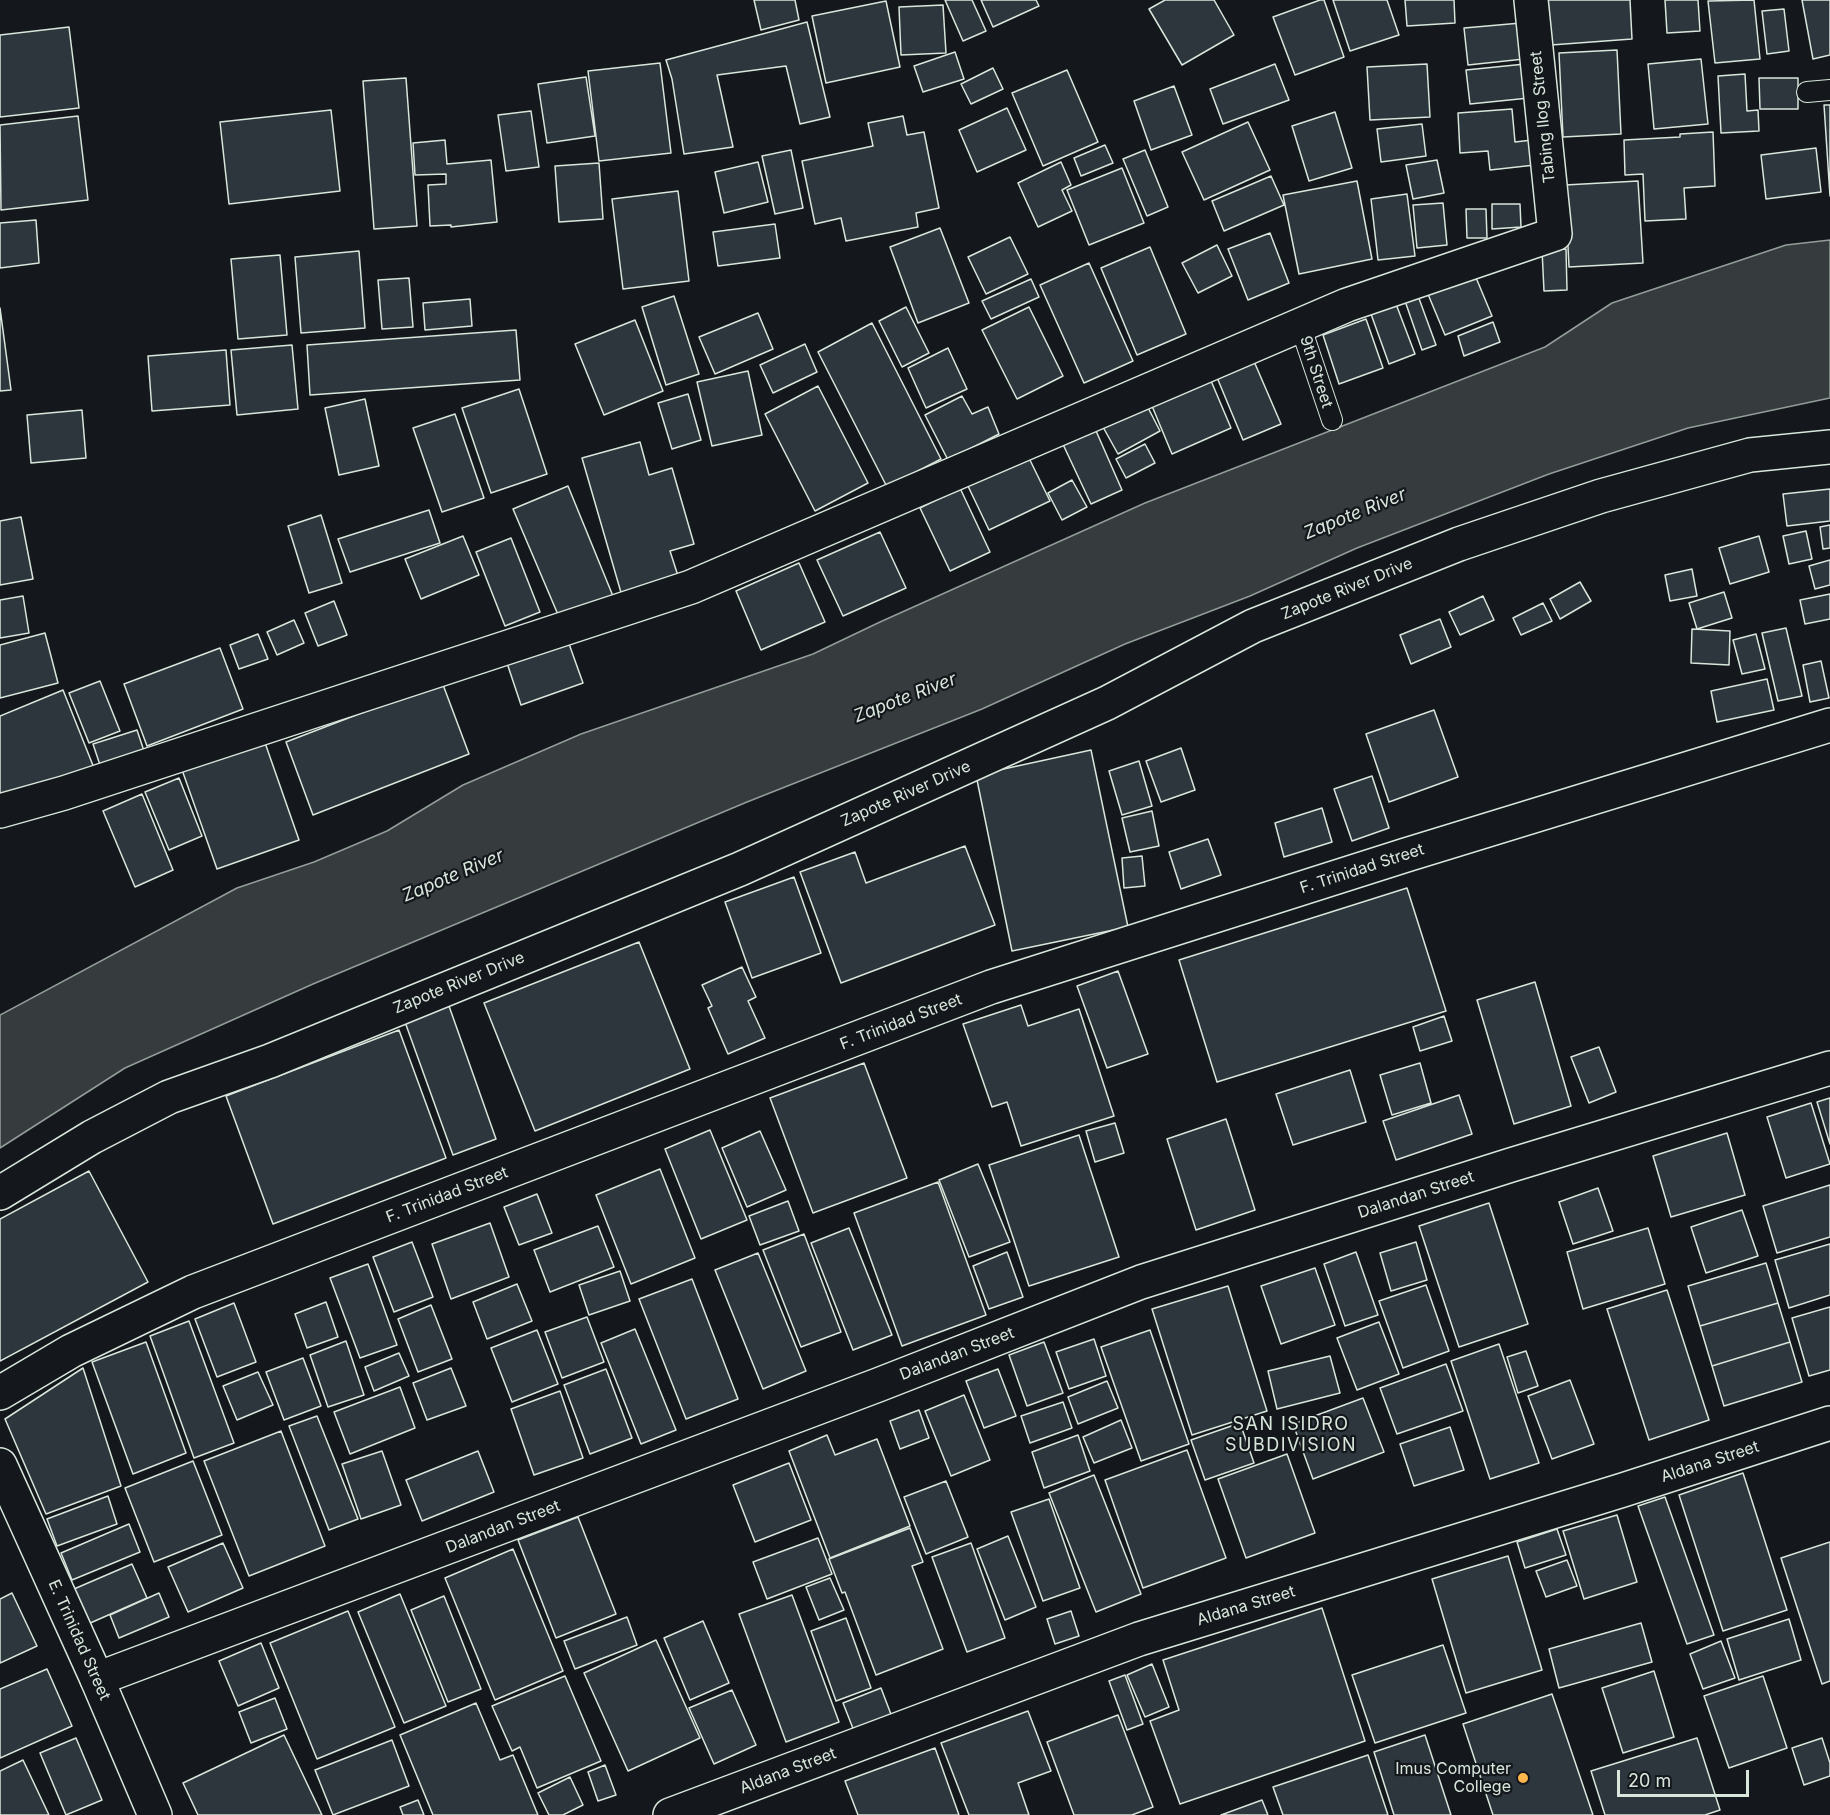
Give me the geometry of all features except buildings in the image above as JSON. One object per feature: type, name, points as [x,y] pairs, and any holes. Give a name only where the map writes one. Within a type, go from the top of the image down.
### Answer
[{"type":"street","name":"Tabing Ilog Street","points":[[1300,325],[1347,306],[1555,234],[1531,0]]},
{"type":"street","points":[[0,811],[64,794],[691,587],[1300,325]]},
{"type":"street","name":"Zapote River Drive","points":[[0,1193],[92,1137],[169,1097],[270,1061],[740,868],[1107,703],[1253,626],[1459,544],[1601,496],[1750,455],[1830,447]]},
{"type":"street","name":"F. Trinidad Street","points":[[0,1393],[71,1351],[194,1292],[991,987],[1406,855],[1830,725]]},
{"type":"street","name":"Dalandan Street","points":[[97,1679],[878,1385],[1141,1282],[1499,1168],[1830,1068]]},
{"type":"street","name":"Aldana Street","points":[[670,1815],[1139,1639],[1830,1423]]},
{"type":"street","name":"E. Trinidad Street","points":[[0,1465],[97,1679],[155,1815]]},
{"type":"lane","points":[[1807,92],[1830,90]]},
{"type":"lane","name":"9th Street","points":[[1300,325],[1332,420]]},
{"type":"water","name":"Zapote River","points":[[1830,240],[1830,398],[1688,428],[1549,474],[1357,548],[1250,596],[1125,644],[982,709],[747,802],[313,984],[125,1068],[0,1148],[0,1015],[237,888],[314,862],[387,831],[463,785],[581,734],[813,654],[1145,503],[1545,347],[1612,303],[1786,245]]},
{"type":"place","name":"Imus Computer College","points":[[1523,1778]]},
{"type":"district","name":"SAN ISIDRO SUBDIVISION","points":[[1291,1435]]}]
